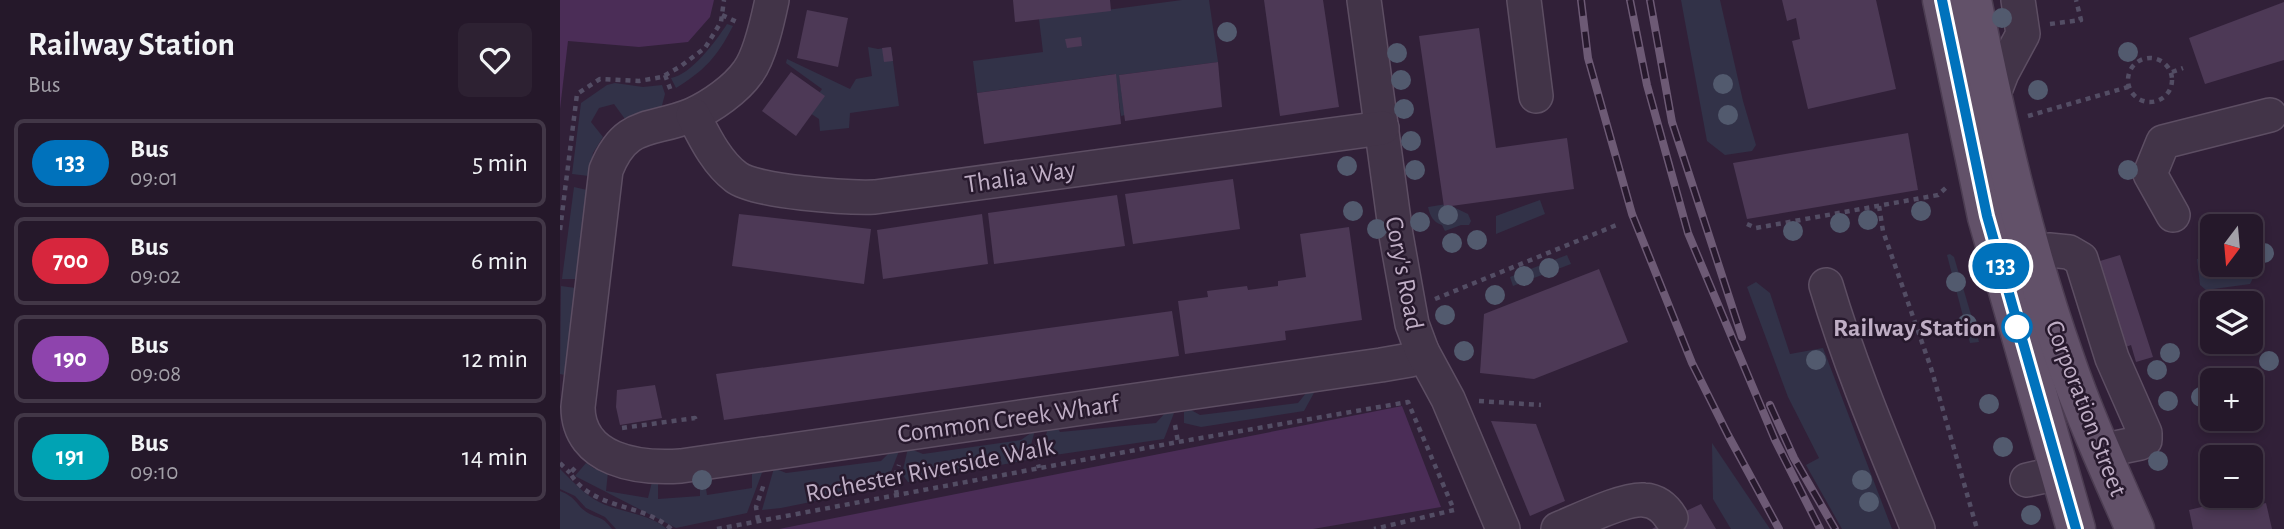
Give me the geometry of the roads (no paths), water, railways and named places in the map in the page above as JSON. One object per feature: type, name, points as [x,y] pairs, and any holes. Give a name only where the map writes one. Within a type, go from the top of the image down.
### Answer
[{"type":"main road","name":"Corporation Street","points":[[1942,0],[2043,476],[2076,529]]},
{"type":"main road","name":"Corporation Street","points":[[1972,0],[2007,107],[2024,224],[2050,314],[2064,358],[2135,529]]},
{"type":"street","points":[[686,103],[721,98],[749,71],[768,24],[772,0]]},
{"type":"street","name":"Cory's Road","points":[[1365,0],[1409,310],[1422,351],[1433,403],[1503,529]]},
{"type":"street","points":[[1524,0],[1536,96]]},
{"type":"street","points":[[2007,107],[2002,73],[2022,38],[2021,14]]},
{"type":"street","name":"Thalia Way","points":[[686,103],[723,165],[742,181],[769,187],[859,197],[1382,128]]},
{"type":"street","name":"Common Creek Wharf","points":[[686,103],[630,135],[617,147],[606,170],[578,405],[581,427],[588,441],[604,438],[604,454],[623,462],[681,466],[1381,365],[1410,360],[1422,351]]},
{"type":"street","points":[[2173,215],[2150,174],[2164,142],[2270,115]]},
{"type":"street","points":[[2049,250],[2069,252],[2081,259],[2112,358],[2145,433],[2145,440],[2140,443],[2101,451]]},
{"type":"street","points":[[1826,285],[1846,351],[1918,529]]},
{"type":"street","points":[[1558,529],[1617,505],[1643,499],[1664,506],[1671,518]]},
{"type":"railway","points":[[1581,0],[1588,58],[1632,214],[1692,363],[1779,529]]},
{"type":"railway","points":[[1630,0],[1647,85],[1688,233],[1775,440],[1820,529]]},
{"type":"railway","points":[[1650,0],[1672,122],[1742,337]]},
{"type":"railway","points":[[1770,405],[1794,458],[1835,529]]},
{"type":"place","name":"Railway Station","points":[[2017,327]]}]
